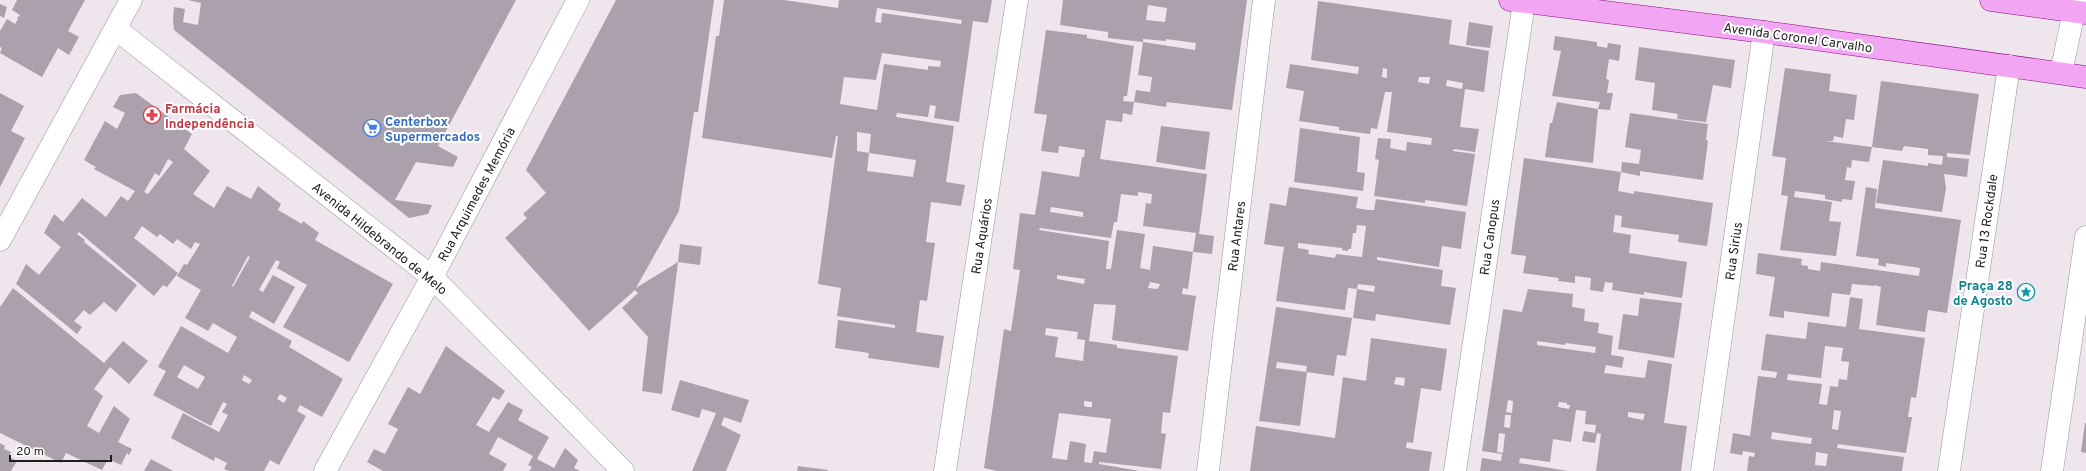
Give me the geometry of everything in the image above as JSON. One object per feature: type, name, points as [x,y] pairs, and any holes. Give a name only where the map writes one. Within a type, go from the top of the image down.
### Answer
[{"type":"main road","points":[[1991,0],[2080,8]]},
{"type":"main road","name":"Avenida Coronel Carvalho","points":[[1517,1],[1764,32],[2086,77]]},
{"type":"street","points":[[0,240],[131,0]]},
{"type":"street","name":"Rua Arquimedes Memória","points":[[325,471],[432,277],[578,0]]},
{"type":"street","name":"Rua Aquários","points":[[945,471],[1017,0]]},
{"type":"street","name":"Rua Antares","points":[[1208,471],[1264,0]]},
{"type":"street","name":"Rua Canopus","points":[[1455,471],[1517,1]]},
{"type":"street","points":[[2061,73],[2080,8]]},
{"type":"street","name":"Avenida Hildebrando de Melo","points":[[116,29],[432,277],[624,471]]},
{"type":"street","name":"Rua Sirius","points":[[1702,471],[1764,32]]},
{"type":"street","name":"Rua 13 Rockdale","points":[[1949,471],[2009,66]]},
{"type":"street","points":[[2052,471],[2086,237]]},
{"type":"building","points":[[17,0],[85,0],[68,31],[79,37],[69,55],[58,48],[42,77],[0,53],[2,48],[0,47],[0,31],[7,19],[15,24],[20,15],[12,10]]},
{"type":"building","name":"Centerbox Supermercados","points":[[188,0],[516,0],[438,146],[458,157],[453,167],[416,162],[395,200],[432,205],[428,214],[409,218],[174,30],[174,7],[185,9],[183,22],[198,25],[201,3]]},
{"type":"building","points":[[616,0],[714,0],[698,112],[694,112],[679,211],[636,288],[678,262],[662,394],[642,391],[648,337],[622,308],[638,293],[635,290],[589,331],[505,238],[527,218],[523,214],[546,193],[526,170]]},
{"type":"building","points":[[724,0],[784,0],[838,8],[839,0],[992,0],[988,23],[973,21],[959,122],[934,118],[936,106],[930,105],[928,117],[897,113],[896,117],[954,126],[946,182],[965,185],[961,206],[931,202],[926,242],[935,243],[927,301],[920,300],[916,332],[944,336],[939,368],[868,358],[869,353],[835,348],[838,320],[895,328],[895,325],[837,316],[841,288],[818,284],[838,136],[836,136],[832,158],[702,138],[716,36],[719,36]],"holes":[[[877,8],[962,20],[961,24],[882,13],[881,23],[875,22]],[[882,53],[941,61],[940,67],[928,66],[928,70],[884,64],[877,110],[840,104],[844,77],[876,80]],[[857,132],[871,134],[869,153],[857,151]],[[869,153],[916,160],[913,177],[867,171]]]},
{"type":"building","points":[[1063,0],[1247,0],[1232,110],[1167,102],[1166,107],[1134,102],[1136,90],[1150,92],[1152,77],[1138,75],[1143,42],[1108,38],[1108,32],[1060,25]],"holes":[[[1148,5],[1167,8],[1165,22],[1146,20]],[[1143,39],[1166,41],[1166,39],[1196,43],[1195,50],[1143,42]]]},
{"type":"building","points":[[1318,1],[1452,20],[1449,44],[1489,51],[1484,92],[1465,89],[1460,127],[1479,129],[1475,152],[1454,149],[1453,151],[1475,154],[1467,206],[1425,200],[1425,203],[1374,196],[1379,160],[1375,159],[1378,138],[1391,139],[1390,148],[1406,151],[1407,142],[1431,145],[1432,138],[1387,132],[1392,92],[1385,92],[1377,129],[1371,128],[1370,134],[1339,130],[1339,127],[1299,121],[1304,91],[1286,88],[1290,64],[1358,74],[1359,67],[1311,60]],"holes":[[[1383,68],[1387,69],[1387,78],[1382,77]],[[1419,77],[1430,77],[1429,84],[1418,82]],[[1447,80],[1463,83],[1462,89],[1446,86]]]},
{"type":"building","points":[[0,4],[7,7],[4,18],[0,16]]},
{"type":"building","points":[[1469,22],[1493,26],[1490,48],[1466,45]]},
{"type":"building","points":[[1046,30],[1087,35],[1087,38],[1134,46],[1127,96],[1124,96],[1123,101],[1134,102],[1132,115],[1123,113],[1122,122],[1106,120],[1100,159],[1207,174],[1199,234],[1214,236],[1212,254],[1193,252],[1188,289],[1183,288],[1182,294],[1196,296],[1188,351],[1112,340],[1116,305],[1094,304],[1089,341],[1117,345],[1117,348],[1178,356],[1170,413],[1163,412],[1161,433],[1166,434],[1161,469],[1099,462],[1099,464],[1140,471],[997,471],[984,468],[1004,329],[1011,331],[1020,270],[1013,269],[1020,213],[1035,215],[1042,171],[1079,177],[1082,157],[1084,157],[1085,150],[1059,146],[1058,153],[1041,151],[1047,115],[1034,113]],"holes":[[[1138,192],[1152,194],[1151,204],[1146,203],[1143,226],[1196,233],[1193,252],[1153,246],[1150,270],[1140,268],[1145,234],[1117,230],[1111,269],[1106,269],[1109,241],[1039,230],[1040,228],[1111,238],[1114,222],[1117,222],[1121,194],[1138,196]],[[1051,207],[1083,212],[1083,217],[1050,212]],[[1057,275],[1085,279],[1084,284],[1057,279]],[[1150,282],[1160,284],[1157,289],[1148,288]],[[1046,328],[1078,332],[1077,339],[1085,340],[1083,361],[1055,357],[1058,337],[1045,335]],[[1084,401],[1092,402],[1092,407],[1086,407],[1084,405]],[[1059,413],[1111,419],[1106,453],[1094,451],[1092,463],[1084,462],[1086,444],[1070,441],[1067,460],[1052,458]]]},
{"type":"building","points":[[1555,36],[1597,42],[1597,46],[1607,48],[1608,43],[1621,45],[1619,61],[1609,59],[1606,79],[1609,80],[1607,93],[1613,93],[1610,110],[1598,109],[1600,102],[1552,96],[1561,51],[1553,50]]},
{"type":"building","points":[[1639,47],[1735,60],[1731,88],[1713,85],[1706,122],[1677,119],[1678,114],[1652,110],[1655,83],[1635,80]]},
{"type":"building","points":[[1785,68],[1831,74],[1829,91],[1857,95],[1854,120],[1846,119],[1843,138],[1834,136],[1833,141],[1825,141],[1872,147],[1869,162],[1852,160],[1851,168],[1847,167],[1845,180],[1855,181],[1852,200],[1842,199],[1842,202],[1825,199],[1825,195],[1795,191],[1794,197],[1832,202],[1829,221],[1841,222],[1836,256],[1780,250],[1788,196],[1781,195],[1786,158],[1772,156]]},
{"type":"building","points":[[1881,81],[1979,94],[1970,155],[1947,153],[1947,157],[1969,159],[1967,177],[1944,174],[1946,188],[1942,212],[1876,203],[1883,160],[1928,166],[1928,163],[1942,165],[1943,156],[1928,155],[1928,149],[1904,146],[1902,151],[1872,147]]},
{"type":"building","points":[[0,93],[24,106],[11,131],[25,138],[0,187]]},
{"type":"building","points":[[136,93],[192,134],[184,149],[210,171],[193,194],[214,208],[227,186],[251,199],[258,186],[281,204],[278,210],[302,224],[303,221],[319,233],[315,240],[393,284],[349,362],[283,327],[307,285],[277,268],[280,262],[276,260],[259,290],[263,292],[273,275],[295,287],[274,324],[252,311],[249,317],[292,341],[289,347],[343,379],[322,417],[300,405],[297,411],[306,416],[279,465],[270,460],[264,471],[229,471],[224,469],[227,463],[215,457],[214,461],[171,438],[183,413],[219,432],[228,415],[222,412],[227,404],[223,402],[211,426],[153,395],[166,371],[158,367],[181,326],[228,353],[237,337],[213,323],[208,331],[185,318],[201,290],[177,276],[184,264],[187,265],[200,244],[195,242],[191,249],[177,239],[173,244],[160,234],[157,237],[142,226],[134,238],[178,273],[167,287],[163,285],[154,296],[79,232],[77,234],[85,240],[84,242],[137,285],[116,312],[104,302],[90,315],[84,310],[74,321],[82,327],[77,334],[16,284],[26,264],[39,275],[61,247],[44,233],[54,214],[63,222],[82,198],[106,217],[121,196],[128,201],[135,191],[94,169],[96,167],[84,160],[105,121],[117,129],[125,113],[113,107],[120,95]],"holes":[[[168,159],[173,162],[148,194],[144,192],[155,173],[159,176]],[[248,256],[250,257],[233,287],[232,286]],[[184,365],[205,377],[198,389],[177,377]],[[244,375],[252,380],[249,384],[242,380]],[[280,394],[287,398],[284,403],[277,399]]]},
{"type":"building","points":[[1557,102],[1598,109],[1593,163],[1545,157],[1550,123],[1552,123]]},
{"type":"building","points":[[1630,113],[1708,124],[1706,140],[1708,141],[1703,180],[1640,171],[1640,176],[1621,172],[1622,162],[1639,164],[1641,150],[1625,147]]},
{"type":"building","points":[[1161,126],[1210,132],[1205,170],[1156,162]]},
{"type":"building","points":[[1300,128],[1360,137],[1357,172],[1365,173],[1363,191],[1294,182]]},
{"type":"building","points":[[1524,158],[1621,172],[1618,191],[1634,194],[1634,191],[1713,203],[1707,246],[1678,242],[1679,235],[1621,227],[1622,216],[1615,215],[1613,232],[1631,235],[1629,253],[1687,262],[1682,298],[1644,292],[1644,295],[1612,290],[1613,283],[1605,282],[1603,292],[1590,290],[1591,278],[1575,276],[1575,283],[1558,281],[1559,278],[1523,273],[1526,256],[1511,254]]},
{"type":"building","points":[[1289,187],[1358,197],[1356,208],[1368,210],[1374,210],[1376,199],[1466,212],[1461,249],[1442,246],[1439,267],[1377,257],[1377,260],[1443,270],[1441,286],[1456,288],[1450,325],[1376,314],[1375,321],[1353,318],[1357,289],[1348,288],[1345,310],[1276,301],[1284,247],[1264,244],[1270,203],[1286,206]],"holes":[[[1357,225],[1366,226],[1362,257],[1336,254],[1335,258],[1308,254],[1309,250],[1298,248],[1298,243],[1342,248],[1342,250],[1348,251],[1348,249],[1351,249],[1353,233],[1356,233]],[[1358,284],[1375,286],[1374,292],[1357,289]]]},
{"type":"building","points":[[1866,187],[1877,189],[1875,208],[1961,220],[1947,313],[1928,310],[1925,332],[1876,325],[1881,287],[1874,285],[1852,284],[1850,295],[1832,293],[1829,317],[1784,311],[1784,318],[1769,316],[1775,277],[1756,274],[1758,253],[1802,259],[1801,265],[1808,266],[1808,269],[1820,271],[1821,262],[1919,276],[1920,268],[1886,263],[1886,267],[1878,265],[1879,259],[1856,256]]},
{"type":"building","points":[[680,244],[702,247],[700,265],[678,262]]},
{"type":"building","points":[[13,288],[104,363],[123,341],[148,361],[129,384],[110,367],[94,389],[103,396],[87,426],[99,433],[114,406],[130,419],[118,442],[132,449],[129,455],[127,453],[121,465],[108,459],[102,470],[66,453],[61,463],[0,433],[0,307]]},
{"type":"building","points":[[1528,289],[1573,294],[1572,307],[1585,309],[1584,321],[1599,323],[1598,333],[1613,336],[1611,355],[1624,357],[1622,368],[1606,365],[1604,373],[1645,378],[1648,360],[1672,364],[1664,423],[1687,426],[1681,471],[1596,471],[1601,434],[1597,433],[1595,443],[1582,441],[1584,431],[1595,433],[1596,425],[1585,424],[1586,411],[1576,410],[1571,442],[1553,439],[1550,462],[1520,458],[1519,463],[1568,471],[1480,471],[1482,458],[1501,461],[1502,454],[1482,451],[1503,309],[1522,312]],"holes":[[[1537,341],[1596,347],[1595,353],[1537,345]],[[1508,400],[1513,401],[1512,413],[1506,412]],[[1559,402],[1570,405],[1569,409],[1558,407]],[[1628,412],[1645,414],[1643,420],[1628,417]],[[1505,415],[1511,415],[1510,428],[1504,427]],[[1499,433],[1505,434],[1503,453],[1497,452]]]},
{"type":"building","points":[[1850,297],[1863,299],[1859,329],[1925,338],[1916,398],[1911,397],[1908,417],[1912,417],[1906,453],[1838,444],[1837,448],[1904,457],[1902,471],[1747,471],[1749,456],[1754,457],[1755,453],[1743,451],[1742,455],[1730,453],[1733,433],[1750,436],[1758,376],[1776,378],[1777,372],[1761,370],[1766,334],[1806,339],[1808,322],[1846,327]],"holes":[[[1825,346],[1843,348],[1841,361],[1849,362],[1847,380],[1839,379],[1838,387],[1830,386],[1827,405],[1819,404],[1822,384],[1787,380],[1788,374],[1821,378]],[[1834,410],[1841,411],[1838,430],[1832,429]],[[1772,432],[1812,438],[1811,444],[1771,439]],[[1816,452],[1828,454],[1826,466],[1815,465]]]},
{"type":"building","points":[[1640,298],[1682,303],[1674,358],[1618,349],[1623,314],[1638,316]]},
{"type":"building","points":[[1276,307],[1352,318],[1346,356],[1337,355],[1334,376],[1307,372],[1300,426],[1259,421]],"holes":[[[1277,362],[1307,366],[1306,372],[1276,368]]]},
{"type":"building","points":[[1371,338],[1447,349],[1441,391],[1421,388],[1413,443],[1407,442],[1406,448],[1432,452],[1429,471],[1250,471],[1256,426],[1335,438],[1343,377],[1366,381]],"holes":[[[1396,377],[1405,378],[1404,386],[1394,384]]]},
{"type":"building","points":[[446,346],[505,391],[499,400],[493,397],[476,425],[489,432],[508,402],[523,410],[518,420],[549,437],[537,459],[554,468],[565,448],[578,460],[574,468],[580,471],[529,471],[532,467],[528,465],[533,456],[498,437],[489,454],[507,464],[503,471],[383,471],[367,462],[374,449],[385,454],[398,429],[388,424],[408,387],[420,394]]},
{"type":"building","points":[[680,380],[749,400],[741,423],[724,417],[721,425],[741,435],[726,471],[692,471],[716,413],[702,409],[699,418],[671,410]]},
{"type":"building","points":[[2086,423],[2086,453],[2081,452]]},
{"type":"building","points":[[0,443],[5,446],[4,449],[11,452],[9,457],[17,461],[11,471],[0,471]]},
{"type":"building","points":[[151,459],[173,471],[144,471]]},
{"type":"building","points":[[798,466],[828,470],[828,471],[797,471]]},
{"type":"place","name":"Farmácia Independência","points":[[152,115]]},
{"type":"place","name":"Centerbox Supermercados","points":[[372,128]]},
{"type":"place","name":"Praça 28 de Agosto","points":[[2026,292]]}]
